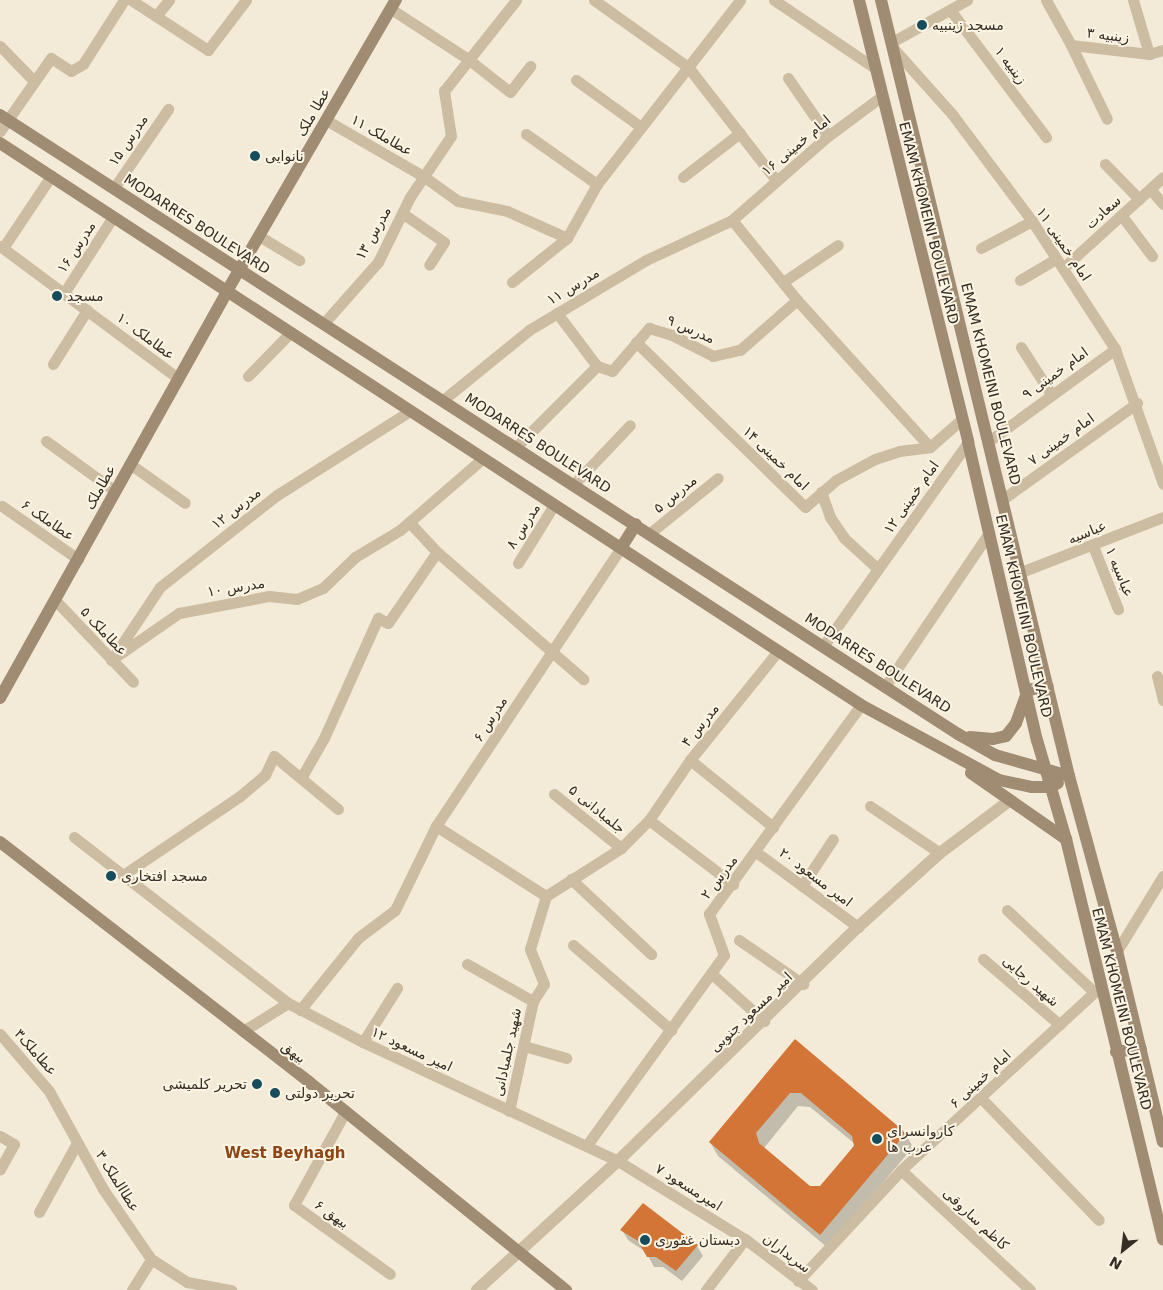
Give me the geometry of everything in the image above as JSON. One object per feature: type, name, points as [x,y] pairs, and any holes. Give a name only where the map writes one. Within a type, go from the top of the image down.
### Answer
[{"type":"main road","name":"EMAM KHOMEINI BOULEVARD","points":[[859,0],[1028,690],[1037,740],[1066,839],[1097,990],[1116,1052],[1163,1239]]},
{"type":"main road","name":"EMAM KHOMEINI BOULEVARD","points":[[881,0],[1069,776],[1117,952],[1163,1142]]},
{"type":"main road","name":"عطا ملک","points":[[227,291],[393,4]]},
{"type":"main road","name":"MODARRES BOULEVARD","points":[[4,117],[886,685],[958,734],[995,755],[1046,767],[1069,776]]},
{"type":"main road","points":[[0,143],[860,705],[999,780],[1018,785],[1051,787],[1069,776]]},
{"type":"main road","name":"عطاملک","points":[[0,698],[227,291]]},
{"type":"main road","points":[[621,548],[636,524]]},
{"type":"main road","points":[[958,734],[983,740],[1006,736],[1016,723],[1028,690],[1048,686]]},
{"type":"main road","points":[[943,751],[1009,802],[1066,839]]},
{"type":"main road","name":"بیهق","points":[[0,842],[243,1031],[566,1290]]},
{"type":"main road","points":[[1116,1052],[1141,1048]]},
{"type":"street","points":[[0,132],[4,117],[51,58],[71,71],[83,64],[124,0]]},
{"type":"street","points":[[131,0],[208,50],[246,0]]},
{"type":"street","points":[[156,16],[169,0]]},
{"type":"street","name":"مدرس ۱۳","points":[[324,323],[378,262],[423,176],[451,136],[444,91],[516,0]]},
{"type":"street","points":[[594,0],[688,67],[776,180]]},
{"type":"street","points":[[512,282],[567,238],[597,184],[740,0]]},
{"type":"street","points":[[774,0],[875,68]]},
{"type":"street","points":[[892,45],[967,0]]},
{"type":"street","name":"زینبیه ۳","points":[[1046,0],[1071,45],[1149,54],[1163,50]]},
{"type":"street","points":[[1133,0],[1149,54]]},
{"type":"street","points":[[393,4],[510,92],[530,66]]},
{"type":"street","name":"زینبیه ۱","points":[[951,11],[1046,137]]},
{"type":"street","name":"امام خمینی ۱۱","points":[[892,45],[952,114],[1032,221],[1115,349],[1137,403],[1162,478]]},
{"type":"street","points":[[1071,45],[1107,119]]},
{"type":"street","points":[[0,46],[34,81]]},
{"type":"street","points":[[788,78],[828,136]]},
{"type":"street","points":[[576,80],[641,127]]},
{"type":"street","name":"امام خمینی ۱۶","points":[[732,220],[828,136],[882,96]]},
{"type":"street","name":"مدرس ۱۵","points":[[114,188],[168,109]]},
{"type":"street","name":"عطاملک ۱۱","points":[[326,120],[423,176],[458,201],[507,211],[567,238]]},
{"type":"street","points":[[683,177],[740,133]]},
{"type":"street","points":[[526,134],[597,184]]},
{"type":"street","points":[[1105,164],[1139,199]]},
{"type":"street","points":[[2,247],[50,176]]},
{"type":"street","name":"سعادت","points":[[1020,280],[1060,264],[1122,216],[1163,177]]},
{"type":"street","points":[[1150,190],[1163,204]]},
{"type":"street","points":[[402,213],[444,242],[429,265]]},
{"type":"street","points":[[1122,216],[1152,256]]},
{"type":"street","name":"مدرس ۱۶","points":[[64,294],[113,217]]},
{"type":"street","points":[[732,220],[797,300],[930,447],[962,419]]},
{"type":"street","name":"مدرس ۱۱","points":[[443,400],[529,330],[646,260],[732,220]]},
{"type":"street","points":[[981,248],[1032,221]]},
{"type":"street","points":[[259,236],[298,260]]},
{"type":"street","points":[[783,282],[838,245]]},
{"type":"street","name":"عطاملک ۱۰","points":[[2,247],[178,378]]},
{"type":"street","name":"مدرس ۹","points":[[597,366],[612,371],[649,328],[672,335],[713,356],[740,350],[797,300]]},
{"type":"street","points":[[53,364],[86,310]]},
{"type":"street","points":[[516,447],[597,366],[557,313]]},
{"type":"street","points":[[248,376],[290,333]]},
{"type":"street","name":"امام خمینی ۱۴","points":[[636,342],[805,507],[821,492],[875,458],[899,451],[930,447]]},
{"type":"street","points":[[1021,347],[1051,394]]},
{"type":"street","name":"امام خمینی ۹","points":[[989,441],[1115,349]]},
{"type":"street","name":"امام خمینی ۷","points":[[1003,499],[1137,403]]},
{"type":"street","name":"مدرس ۱۲","points":[[111,660],[160,587],[277,495],[410,411]]},
{"type":"street","points":[[574,484],[630,426]]},
{"type":"street","points":[[46,441],[115,491]]},
{"type":"street","name":"امام خمینی ۱۲","points":[[824,645],[968,442]]},
{"type":"street","name":"مدرس ۱۰","points":[[111,660],[179,613],[268,596],[297,599],[323,588],[355,557],[409,522],[483,458]]},
{"type":"street","points":[[130,464],[185,503]]},
{"type":"street","name":"مدرس ۵","points":[[650,533],[718,478]]},
{"type":"street","points":[[821,492],[830,517],[844,538],[878,569]]},
{"type":"street","name":"مدرس ۸","points":[[518,562],[554,505]]},
{"type":"street","name":"عطاملک ۶","points":[[2,506],[78,559]]},
{"type":"street","name":"عباسیه","points":[[1021,572],[1093,546],[1163,517]]},
{"type":"street","points":[[409,522],[437,552],[583,680]]},
{"type":"street","points":[[886,685],[935,609],[989,533]]},
{"type":"street","name":"عباسیه ۱","points":[[1093,546],[1118,609]]},
{"type":"street","name":"مدرس ۶","points":[[300,1010],[358,938],[396,910],[436,826],[489,750],[549,652],[621,548]]},
{"type":"street","points":[[301,778],[324,738],[378,618],[388,623],[437,552]]},
{"type":"street","name":"عطاملک ۵","points":[[55,600],[133,682]]},
{"type":"street","name":"مدرس ۴","points":[[649,820],[690,760],[778,651]]},
{"type":"street","points":[[1157,676],[1163,700]]},
{"type":"street","name":"مدرس ۲","points":[[587,1145],[713,975],[724,955],[709,914],[733,884],[860,705]]},
{"type":"street","points":[[124,875],[174,837],[240,796],[265,775],[274,756],[338,809]]},
{"type":"street","points":[[690,760],[772,827]]},
{"type":"street","name":"جلمبادانی ۵","points":[[554,794],[621,848]]},
{"type":"street","name":"امیر مسعود جنوبی","points":[[477,1290],[618,1161],[803,984],[858,927],[940,853],[1009,802]]},
{"type":"street","points":[[870,806],[940,853]]},
{"type":"street","points":[[436,826],[546,896],[621,848],[649,820],[733,884]]},
{"type":"street","name":"امیر مسعود ۱۲","points":[[74,837],[288,1003],[363,1042],[618,1161]]},
{"type":"street","points":[[802,886],[833,839]]},
{"type":"street","name":"امیر مسعود ۲۰","points":[[756,852],[858,927]]},
{"type":"street","points":[[1117,952],[1163,876]]},
{"type":"street","points":[[571,879],[651,954]]},
{"type":"street","name":"شهید جلمبادانی","points":[[509,1111],[533,1001],[544,984],[530,949],[546,896]]},
{"type":"street","points":[[1007,910],[1097,990]]},
{"type":"street","points":[[739,940],[803,984]]},
{"type":"street","points":[[574,946],[671,1030]]},
{"type":"street","name":"شهید رجایی","points":[[983,959],[1060,1025]]},
{"type":"street","points":[[467,964],[533,1001]]},
{"type":"street","points":[[713,975],[764,1021]]},
{"type":"street","points":[[363,1042],[397,988]]},
{"type":"street","name":"امام خمینی ۶","points":[[798,1281],[901,1170],[982,1098],[1097,990]]},
{"type":"street","points":[[243,1031],[288,1003]]},
{"type":"street","name":"عطاملک۳","points":[[0,1036],[49,1091]]},
{"type":"street","points":[[524,1046],[566,1058]]},
{"type":"street","name":"عطاالملک ۳","points":[[49,1091],[103,1189],[150,1259],[186,1286],[231,1290]]},
{"type":"street","points":[[982,1098],[1099,1220]]},
{"type":"street","name":"بیهق ۶","points":[[345,1112],[294,1205],[390,1274]]},
{"type":"street","points":[[0,1136],[14,1144],[0,1169]]},
{"type":"street","points":[[39,1212],[78,1143]]},
{"type":"street","name":"امیرمسعود ۷","points":[[618,1161],[745,1240]]},
{"type":"street","name":"کاظم ساروقی","points":[[901,1170],[1030,1290]]},
{"type":"street","points":[[706,1290],[745,1240]]},
{"type":"street","name":"سربداران","points":[[745,1240],[812,1290]]},
{"type":"street","points":[[132,1290],[150,1259]]},
{"type":"building","name":"کاروانسرای عرب ها","points":[[795,1039],[906,1133],[820,1235],[709,1142]],"holes":[[[790,1093],[801,1093],[852,1136],[854,1146],[820,1186],[810,1186],[759,1143],[756,1133]]]},
{"type":"building","points":[[643,1203],[698,1245],[676,1271],[656,1257],[647,1257],[638,1241],[620,1230]]},
{"type":"place","name":"مسجد زینبیه","points":[[922,25]]},
{"type":"place","name":"نانوایی","points":[[255,156]]},
{"type":"place","name":"مسجد","points":[[57,296]]},
{"type":"place","name":"مسجد افتخاری","points":[[111,876]]},
{"type":"place","name":"تحریر کلمیشی","points":[[257,1084]]},
{"type":"place","name":"تحریر دولتی","points":[[275,1093]]},
{"type":"place","name":"کاروانسرای عرب ها","points":[[877,1139]]},
{"type":"place","name":"دبستان غفوری","points":[[645,1240]]},
{"type":"district","name":"West Beyhagh","points":[[285,1154]]}]
